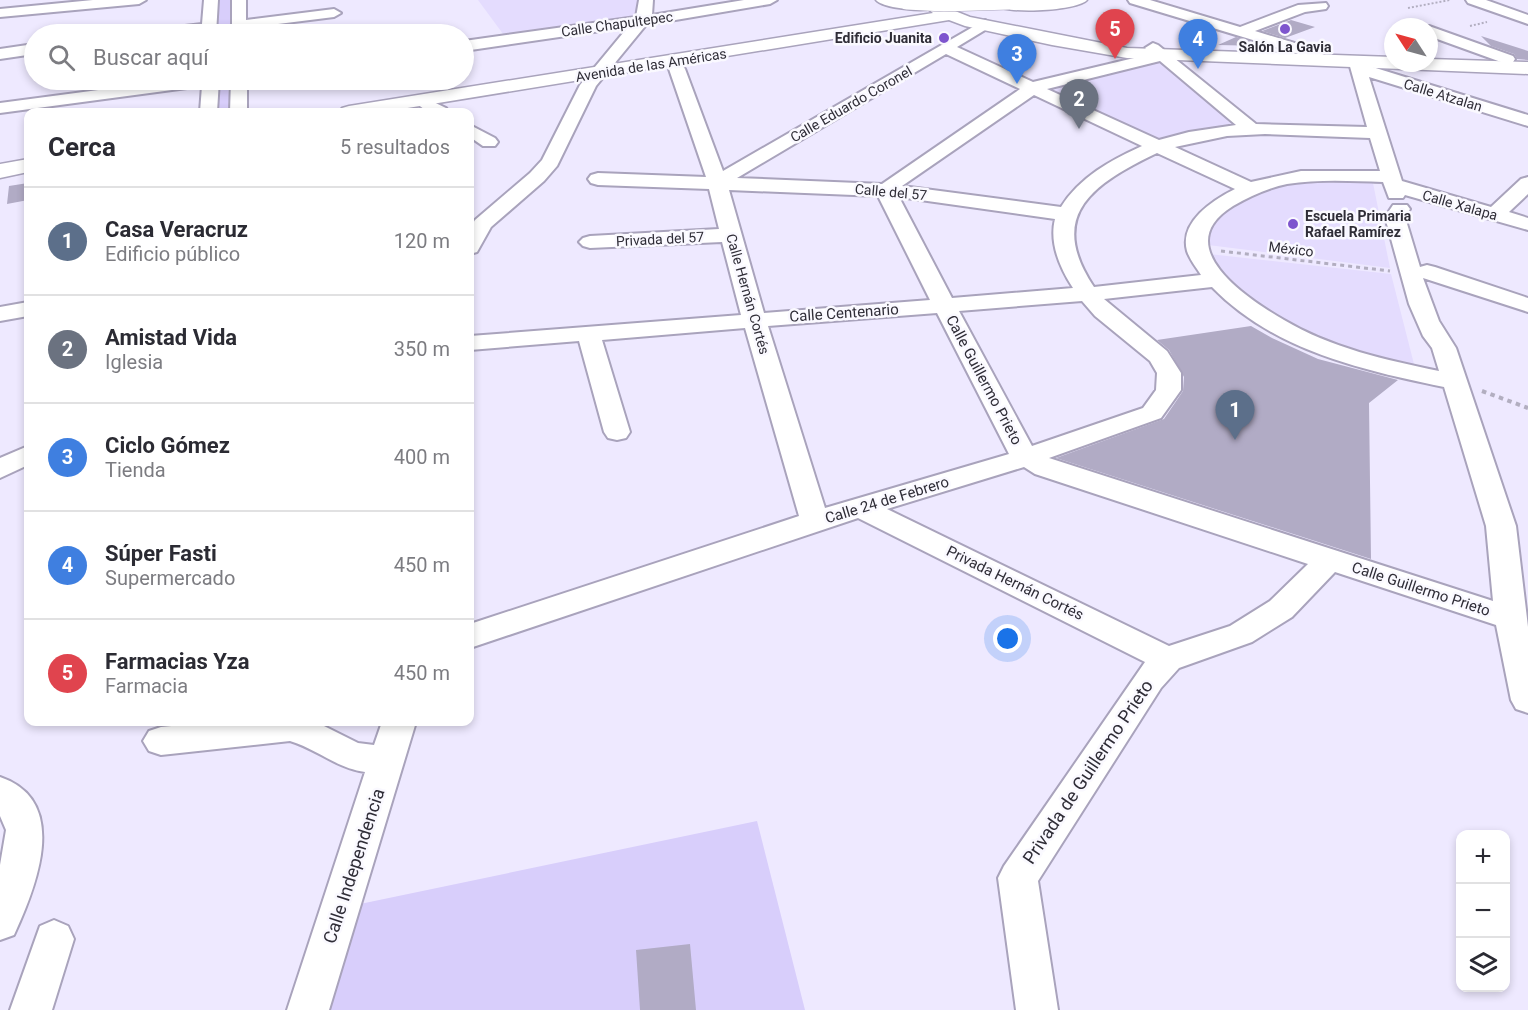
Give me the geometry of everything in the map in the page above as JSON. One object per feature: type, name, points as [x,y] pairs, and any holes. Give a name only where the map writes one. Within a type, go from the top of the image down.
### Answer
[{"type":"main road","points":[[884,0],[964,11],[1078,0]]},
{"type":"main road","points":[[907,0],[998,7],[1101,50],[1384,56]]},
{"type":"main road","points":[[926,4],[959,18]]},
{"type":"main road","name":"Avenida de las Américas","points":[[594,79],[677,69],[959,18],[998,7]]},
{"type":"main road","name":"Avenida de las Américas","points":[[434,108],[959,18]]},
{"type":"main road","points":[[1157,52],[1358,65],[1528,68]]},
{"type":"main road","points":[[1438,57],[1528,60]]},
{"type":"main road","points":[[0,171],[24,167]]},
{"type":"main road","points":[[0,182],[24,178]]},
{"type":"street","points":[[0,13],[139,0]]},
{"type":"street","points":[[209,24],[211,0]]},
{"type":"street","points":[[239,0],[239,24]]},
{"type":"street","points":[[474,240],[482,224],[537,177],[550,162],[594,79],[641,21],[645,14],[646,0]]},
{"type":"street","name":"Calle Chapultepec","points":[[474,44],[641,21],[770,0]]},
{"type":"street","points":[[1135,0],[1315,54]]},
{"type":"street","points":[[1473,0],[1528,20]]},
{"type":"street","points":[[1239,32],[1304,8],[1321,6]]},
{"type":"street","name":"Calle Eduardo Coronel","points":[[717,183],[946,48],[998,7]]},
{"type":"street","points":[[271,24],[335,12]]},
{"type":"street","points":[[1438,34],[1507,59]]},
{"type":"street","points":[[946,48],[1250,189]]},
{"type":"street","points":[[0,55],[24,52]]},
{"type":"street","points":[[887,190],[1034,87],[1157,52],[1252,129]]},
{"type":"street","points":[[1358,65],[1400,209],[1407,217],[1448,338],[1444,348]]},
{"type":"street","name":"Calle Atzalan","points":[[1358,65],[1528,121]]},
{"type":"street","name":"Calle Hernán Cortés","points":[[677,69],[717,183],[754,320],[815,521]]},
{"type":"street","points":[[0,108],[134,90]]},
{"type":"street","points":[[209,90],[209,108]]},
{"type":"street","points":[[239,90],[239,108]]},
{"type":"street","points":[[1065,214],[1078,196],[1101,176],[1128,159],[1158,146],[1186,139],[1252,129],[1378,133]]},
{"type":"street","points":[[474,133],[489,142]]},
{"type":"street","name":"Calle Xalapa","points":[[1197,248],[1197,236],[1205,220],[1218,207],[1250,189],[1302,176],[1336,174],[1392,181],[1528,224]]},
{"type":"street","points":[[598,179],[717,183]]},
{"type":"street","name":"Calle del 57","points":[[717,183],[887,190],[1065,214]]},
{"type":"street","points":[[1495,214],[1528,183]]},
{"type":"street","name":"Calle Guillermo Prieto","points":[[887,190],[888,196],[1018,447],[1027,457],[1045,468],[1510,618]]},
{"type":"street","points":[[1400,209],[1395,217],[1411,272],[1432,336],[1444,348],[1501,526],[1510,618],[1527,689]]},
{"type":"street","name":"Calle 24 de Febrero","points":[[474,635],[815,521],[1027,457],[1152,413],[1164,401],[1169,387],[1169,374],[1162,361],[1102,310],[1088,294],[1070,263],[1062,234],[1065,214]]},
{"type":"street","name":"Privada del 57","points":[[590,242],[731,235]]},
{"type":"street","points":[[1197,248],[1204,264],[1217,280],[1247,305],[1285,330],[1322,347],[1369,362],[1456,382]]},
{"type":"street","points":[[1427,272],[1528,305]]},
{"type":"street","name":"Calle Centenario","points":[[474,343],[1088,294],[1217,280]]},
{"type":"street","points":[[0,314],[24,310]]},
{"type":"street","points":[[589,334],[617,432]]},
{"type":"street","points":[[0,470],[24,456]]},
{"type":"street","name":"Privada Hernán Cortés","points":[[862,508],[1167,659]]},
{"type":"street","points":[[1167,659],[1241,634],[1281,609],[1330,560]]},
{"type":"street","name":"Privada de Guillermo Prieto","points":[[1037,1010],[1018,878],[1149,679],[1167,659]]},
{"type":"street","name":"Calle Independencia","points":[[308,1010],[398,726]]},
{"type":"street","points":[[161,741],[290,727],[315,735],[351,756],[387,761]]},
{"type":"street","points":[[0,792],[15,807],[24,824],[21,867],[0,922]]},
{"type":"street","points":[[31,1010],[54,939]]},
{"type":"path","points":[[1408,8],[1450,0]]},
{"type":"path","name":"México","points":[[1197,248],[1382,270]]},
{"type":"path","points":[[1456,382],[1528,408]]},
{"type":"shaded area","points":[[216,0],[231,0],[230,24],[216,24]]},
{"type":"shaded area","points":[[478,0],[639,0],[638,16],[631,20],[506,38]]},
{"type":"shaded area","points":[[1161,61],[1239,127],[1162,142],[1047,87]]},
{"type":"shaded area","points":[[207,90],[229,90],[230,108],[208,108]]},
{"type":"shaded area","name":"Escuela Primaria Rafael Ramírez","points":[[1309,181],[1373,183],[1390,268],[1200,244],[1208,214],[1249,191]]},
{"type":"shaded area","points":[[1200,253],[1391,274],[1416,372],[1277,327]]},
{"type":"shaded area","points":[[757,821],[805,1010],[329,1010],[360,904]]},
{"type":"building","name":"Salón La Gavia","points":[[1291,20],[1315,27],[1285,38],[1262,31]]},
{"type":"building","points":[[1481,36],[1528,51],[1528,60],[1517,59],[1514,54],[1491,46]]},
{"type":"building","points":[[1236,37],[1263,46],[1218,45]]},
{"type":"building","points":[[24,184],[24,201],[7,204],[9,186]]},
{"type":"building","points":[[1251,326],[1318,359],[1398,380],[1369,403],[1371,559],[1056,458],[1164,419],[1183,391],[1184,377],[1169,350],[1157,340]]},
{"type":"building","points":[[690,944],[696,1010],[640,1010],[636,950]]},
{"type":"place","name":"Salón La Gavia","points":[[1285,29]]},
{"type":"place","name":"Edificio Juanita","points":[[944,38]]},
{"type":"place","name":"Farmacias Yza","points":[[1115,59]]},
{"type":"place","name":"Súper Fasti","points":[[1198,69]]},
{"type":"place","name":"Ciclo Gómez","points":[[1017,84]]},
{"type":"place","name":"Amistad Vida","points":[[1079,129]]},
{"type":"place","name":"Escuela Primaria Rafael Ramírez","points":[[1293,224]]},
{"type":"place","name":"Casa Veracruz","points":[[1235,440]]}]
